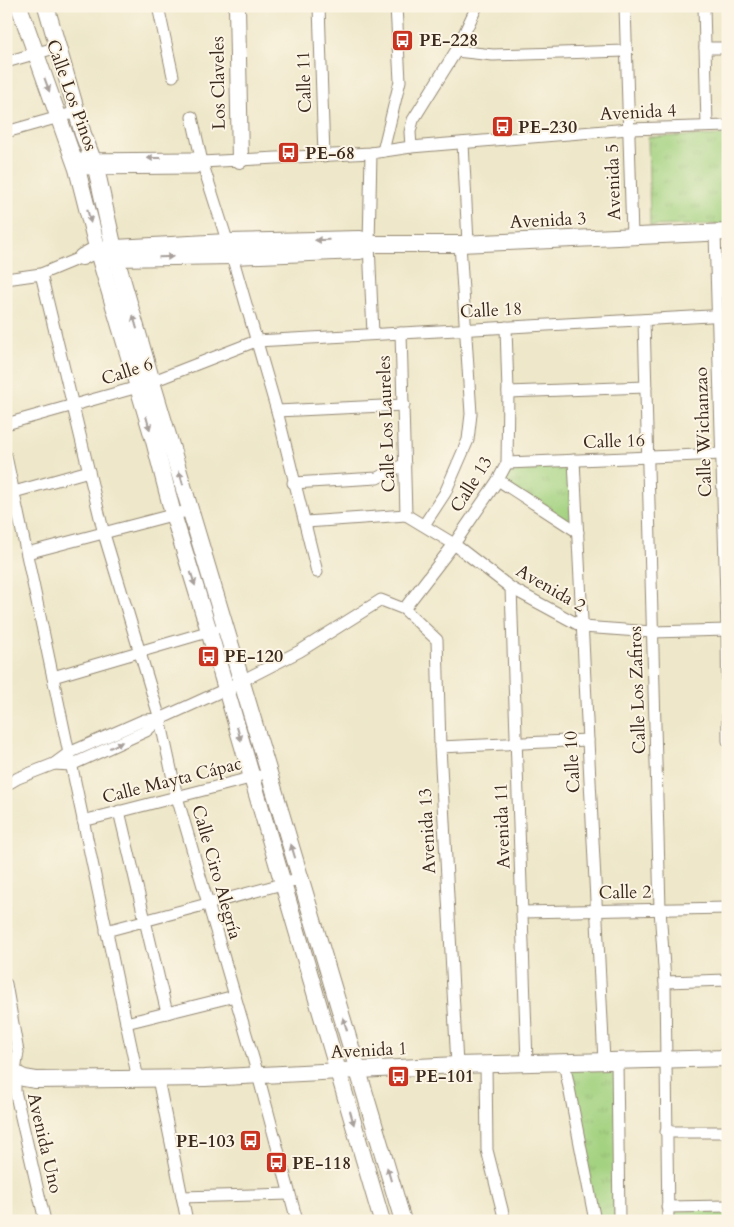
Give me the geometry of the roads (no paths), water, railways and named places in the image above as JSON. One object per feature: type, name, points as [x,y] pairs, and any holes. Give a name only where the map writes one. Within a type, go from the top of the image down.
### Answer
[{"type":"street","name":"Calle Los Pinos","points":[[19,6],[107,253]]},
{"type":"street","name":"Calle Los Pinos","points":[[46,6],[76,112],[94,163],[107,253]]},
{"type":"street","points":[[158,6],[173,76]]},
{"type":"street","name":"Los Claveles","points":[[237,6],[240,160]]},
{"type":"street","name":"Calle 11","points":[[319,6],[324,156]]},
{"type":"street","points":[[383,151],[400,81],[396,6]]},
{"type":"street","points":[[411,146],[410,132],[413,120],[456,51],[477,6]]},
{"type":"street","name":"Avenida 5","points":[[625,6],[632,236]]},
{"type":"street","points":[[704,6],[707,126]]},
{"type":"street","points":[[6,62],[58,47]]},
{"type":"street","points":[[705,48],[728,48]]},
{"type":"street","points":[[456,51],[493,55],[626,50]]},
{"type":"street","points":[[6,132],[76,112]]},
{"type":"street","points":[[192,117],[202,162],[230,249],[277,411],[317,572]]},
{"type":"street","name":"Avenida 4","points":[[76,164],[94,163],[195,168],[202,162],[371,153],[411,146],[629,129],[728,126]]},
{"type":"street","points":[[424,525],[445,492],[468,440],[471,414],[465,329],[462,143]]},
{"type":"street","name":"Calle Los Laureles","points":[[371,153],[369,244],[373,334]]},
{"type":"street","name":"Avenida 3","points":[[107,253],[230,249],[360,238],[369,244],[464,244],[722,232]]},
{"type":"street","name":"Calle Wichanzao","points":[[722,232],[724,386],[722,454],[725,477],[728,741]]},
{"type":"street","points":[[6,279],[41,274],[82,257],[107,253],[145,384],[191,510],[403,1221]]},
{"type":"street","name":"Calle Ciro Alegría","points":[[41,274],[104,534],[160,719],[177,797],[258,1075],[297,1221]]},
{"type":"street","name":"Calle 18","points":[[256,341],[723,315]]},
{"type":"street","name":"Calle Los Zafiros","points":[[644,320],[660,909],[665,982],[668,1221]]},
{"type":"street","name":"Calle 13","points":[[404,609],[454,544],[498,480],[507,463],[508,392],[506,327]]},
{"type":"street","name":"Calle Los Laureles","points":[[401,333],[406,515]]},
{"type":"street","name":"Calle 6","points":[[6,424],[145,384],[256,341]]},
{"type":"street","points":[[145,384],[172,514],[209,631],[382,1221]]},
{"type":"street","points":[[508,392],[646,387]]},
{"type":"street","points":[[277,411],[404,405]]},
{"type":"street","name":"Calle 16","points":[[507,463],[722,454]]},
{"type":"street","points":[[6,456],[138,1079]]},
{"type":"street","name":"Calle 10","points":[[574,460],[597,911],[611,1061],[618,1221]]},
{"type":"street","points":[[294,483],[377,478],[405,464]]},
{"type":"street","points":[[14,492],[89,471]]},
{"type":"street","points":[[498,480],[578,532]]},
{"type":"street","points":[[27,552],[104,534],[191,510]]},
{"type":"street","points":[[306,522],[406,515]]},
{"type":"street","name":"Avenida 2","points":[[406,515],[454,544],[511,588],[582,627],[652,632],[727,630]]},
{"type":"street","name":"Avenida 11","points":[[511,588],[528,1063]]},
{"type":"street","points":[[54,764],[72,765],[146,731],[160,719],[226,689],[300,651],[381,600],[404,609]]},
{"type":"street","name":"Avenida 13","points":[[404,609],[436,640],[457,1065]]},
{"type":"street","points":[[53,677],[226,627]]},
{"type":"street","points":[[6,785],[18,778],[54,764],[69,753],[144,720],[160,719]]},
{"type":"street","points":[[440,746],[588,740]]},
{"type":"street","name":"Calle Mayta Cápac","points":[[83,821],[269,773]]},
{"type":"street","points":[[119,811],[167,1013]]},
{"type":"street","points":[[106,931],[301,879]]},
{"type":"street","name":"Calle 2","points":[[522,912],[728,908]]},
{"type":"street","points":[[665,982],[728,980]]},
{"type":"street","name":"Avenida Uno","points":[[6,984],[18,1052],[10,1071]]},
{"type":"street","points":[[126,1023],[235,996]]},
{"type":"street","name":"Avenida Uno","points":[[6,1056],[44,1221]]},
{"type":"street","name":"Avenida 1","points":[[10,1071],[24,1078],[36,1080],[158,1079],[457,1065],[728,1058]]},
{"type":"street","points":[[564,1062],[596,1221]]},
{"type":"street","points":[[486,1064],[487,1150],[505,1221]]},
{"type":"street","points":[[158,1079],[187,1221]]},
{"type":"street","points":[[666,1132],[728,1132]]},
{"type":"street","points":[[182,1196],[289,1194]]},
{"type":"street","points":[[667,1208],[728,1206]]},
{"type":"place","name":"PE-228","points":[[403,40]]},
{"type":"place","name":"PE-230","points":[[502,127]]},
{"type":"place","name":"PE-68","points":[[289,153]]},
{"type":"place","name":"PE-120","points":[[208,656]]},
{"type":"place","name":"PE-101","points":[[399,1076]]},
{"type":"place","name":"PE-103","points":[[251,1141]]},
{"type":"place","name":"PE-118","points":[[276,1163]]}]
